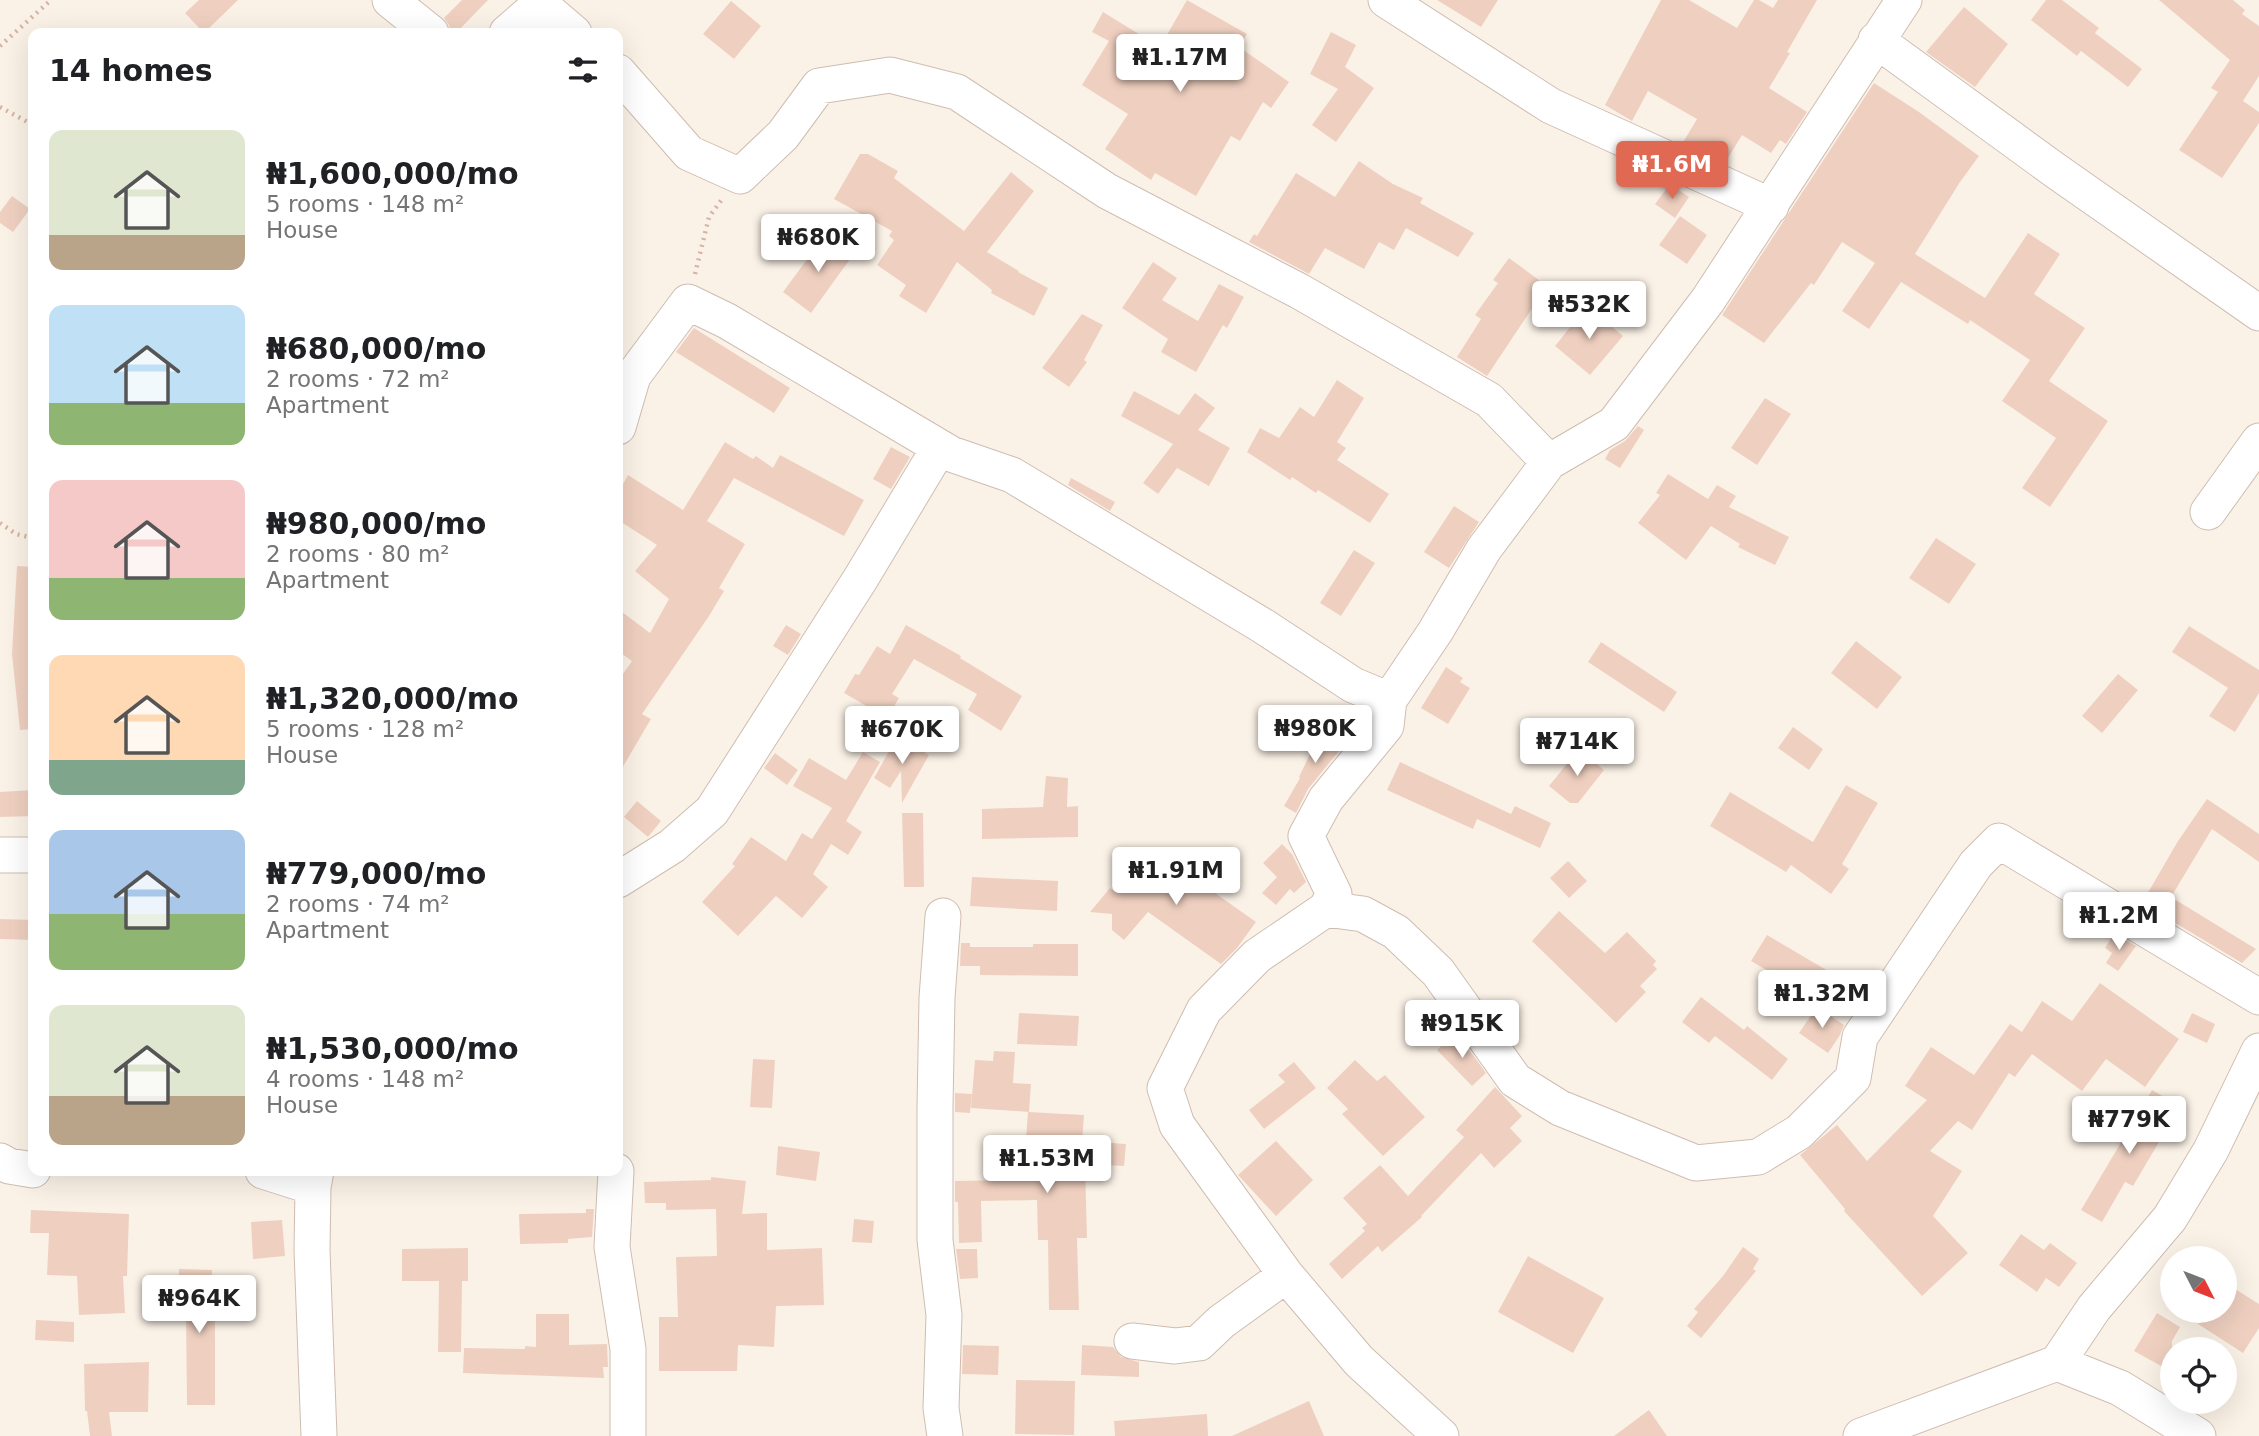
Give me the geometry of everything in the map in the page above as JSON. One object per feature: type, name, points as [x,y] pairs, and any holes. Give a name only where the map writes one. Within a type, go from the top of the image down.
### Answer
[{"type":"street","points":[[390,0],[425,28]]},
{"type":"street","points":[[1385,0],[1551,106],[1772,206]]},
{"type":"street","points":[[1441,1436],[1359,1361],[1286,1275],[1177,1125],[1166,1088],[1204,1010],[1257,956],[1326,909],[1334,894],[1306,836],[1326,799],[1386,726],[1388,700],[1435,632],[1484,549],[1549,462],[1614,424],[1709,300],[1904,0]]},
{"type":"street","points":[[513,28],[542,2],[569,28]]},
{"type":"street","points":[[1877,40],[2056,171],[2259,313]]},
{"type":"street","points":[[623,78],[689,153],[740,176],[783,135],[819,86],[890,75],[957,92],[1107,191],[1299,292],[1489,400],[1549,462]]},
{"type":"street","points":[[623,411],[634,376],[688,302],[727,321],[951,454],[1012,475],[1263,626],[1353,685],[1388,700]]},
{"type":"street","points":[[2208,512],[2259,441]]},
{"type":"street","points":[[623,877],[673,846],[712,811],[861,578],[939,447]]},
{"type":"street","points":[[1326,909],[1363,914],[1396,932],[1438,972],[1515,1080],[1560,1108],[1696,1163],[1758,1157],[1799,1132],[1853,1078],[1860,1037],[1976,863],[1999,841],[2259,997]]},
{"type":"street","points":[[0,855],[28,855]]},
{"type":"street","points":[[943,916],[937,998],[935,1241],[944,1315],[941,1408],[945,1436]]},
{"type":"street","points":[[1861,1436],[2057,1363],[2094,1308],[2170,1218],[2211,1150],[2259,1051]]},
{"type":"street","points":[[0,1161],[9,1166],[28,1169]]},
{"type":"street","points":[[295,1176],[314,1179],[312,1250],[319,1436]]},
{"type":"street","points":[[615,1176],[612,1247],[628,1349],[628,1436]]},
{"type":"street","points":[[1132,1340],[1175,1346],[1199,1343],[1221,1322],[1286,1275]]},
{"type":"street","points":[[2057,1363],[2120,1388],[2198,1436]]},
{"type":"path","points":[[0,46],[51,0]]},
{"type":"path","points":[[0,107],[28,122]]},
{"type":"path","points":[[688,302],[709,217],[740,176]]},
{"type":"path","points":[[0,523],[16,534],[28,537]]},
{"type":"building","points":[[199,0],[238,0],[209,28],[199,28],[185,13]]},
{"type":"building","points":[[462,0],[488,0],[461,28],[450,28],[444,18]]},
{"type":"building","points":[[1187,0],[1247,34],[1239,47],[1289,82],[1271,108],[1263,102],[1240,141],[1231,136],[1196,196],[1155,173],[1151,180],[1105,149],[1128,114],[1082,85],[1109,41],[1092,32],[1103,12],[1160,47]]},
{"type":"building","points":[[1437,0],[1498,0],[1481,27]]},
{"type":"building","points":[[1661,0],[1689,0],[1737,28],[1754,0],[1773,8],[1778,0],[1817,0],[1769,88],[1807,112],[1786,144],[1780,140],[1771,153],[1742,135],[1725,163],[1682,144],[1697,119],[1648,91],[1632,121],[1605,105]]},
{"type":"building","points":[[2046,0],[2062,0],[2099,28],[2095,33],[2142,69],[2128,87],[2081,51],[2077,56],[2031,20]]},
{"type":"building","points":[[2159,0],[2233,0],[2245,10],[2242,14],[2259,26],[2259,76],[2243,101],[2259,112],[2259,123],[2222,178],[2179,150],[2218,92],[2211,88],[2230,60]]},
{"type":"building","points":[[731,1],[761,26],[734,59],[703,34]]},
{"type":"building","points":[[1964,7],[2008,44],[1975,87],[1926,52]]},
{"type":"building","points":[[1331,32],[1356,45],[1345,67],[1374,88],[1336,142],[1312,125],[1338,89],[1310,74]]},
{"type":"building","points":[[1874,83],[1979,156],[1915,254],[1985,298],[2028,233],[2060,254],[2034,294],[2085,328],[2049,381],[2108,421],[2050,507],[2022,488],[2056,438],[2002,401],[2030,360],[1970,320],[1968,324],[1901,282],[1869,329],[1842,311],[1875,263],[1842,242],[1814,285],[1811,283],[1764,343],[1722,315]]},
{"type":"building","points":[[860,154],[868,154],[898,171],[894,178],[964,231],[1011,172],[1034,191],[987,252],[1048,288],[1034,316],[991,293],[992,290],[957,262],[926,313],[899,296],[906,285],[877,265],[894,240],[889,236],[892,231],[834,199]]},
{"type":"building","points":[[1359,161],[1393,184],[1423,198],[1420,203],[1474,233],[1458,257],[1406,228],[1394,250],[1379,242],[1364,269],[1325,248],[1309,274],[1249,242],[1254,234],[1257,236],[1296,173],[1335,197]]},
{"type":"building","points":[[1670,184],[1689,197],[1675,218],[1655,204]]},
{"type":"building","points":[[12,196],[28,208],[28,212],[13,232],[0,223],[0,212]]},
{"type":"building","points":[[1680,216],[1707,235],[1687,264],[1659,245]]},
{"type":"building","points":[[825,235],[853,255],[811,313],[783,292]]},
{"type":"building","points":[[1509,258],[1547,286],[1487,376],[1457,357],[1481,319],[1475,315],[1498,283],[1493,280]]},
{"type":"building","points":[[1153,262],[1177,278],[1162,300],[1198,321],[1219,284],[1244,297],[1227,328],[1223,325],[1196,372],[1161,352],[1168,339],[1122,308]]},
{"type":"building","points":[[1587,306],[1623,336],[1590,375],[1555,346]]},
{"type":"building","points":[[1082,314],[1103,325],[1084,360],[1087,362],[1069,387],[1042,368]]},
{"type":"building","points":[[694,328],[790,388],[774,413],[676,352]]},
{"type":"building","points":[[1337,380],[1364,398],[1337,442],[1346,448],[1337,460],[1389,494],[1370,523],[1318,490],[1316,493],[1292,477],[1290,480],[1247,452],[1260,428],[1279,438],[1300,407],[1314,417]]},
{"type":"building","points":[[1134,391],[1179,415],[1195,393],[1215,408],[1198,430],[1230,448],[1209,486],[1177,468],[1158,494],[1143,483],[1173,444],[1121,416]]},
{"type":"building","points":[[1765,398],[1791,414],[1757,465],[1731,448]]},
{"type":"building","points":[[1638,426],[1644,430],[1620,468],[1605,459],[1610,450],[1625,441]]},
{"type":"building","points":[[725,442],[753,459],[756,456],[773,468],[780,455],[864,500],[844,536],[734,478],[707,521],[745,544],[719,588],[724,591],[709,616],[642,714],[651,719],[623,767],[623,674],[632,661],[623,655],[623,613],[650,633],[669,599],[635,571],[657,545],[623,523],[623,484],[628,475],[683,510]]},
{"type":"building","points":[[891,447],[910,457],[891,489],[873,479]]},
{"type":"building","points":[[1668,474],[1708,499],[1717,485],[1736,496],[1729,507],[1789,537],[1775,565],[1738,547],[1740,544],[1711,526],[1686,560],[1638,523],[1660,495],[1656,493]]},
{"type":"building","points":[[1071,478],[1115,502],[1110,511],[1068,485]]},
{"type":"building","points":[[1454,506],[1479,522],[1449,568],[1424,552]]},
{"type":"building","points":[[1936,538],[1976,564],[1949,604],[1909,578]]},
{"type":"building","points":[[1354,550],[1375,563],[1341,616],[1320,603]]},
{"type":"building","points":[[17,566],[28,567],[28,729],[20,730],[12,654]]},
{"type":"building","points":[[786,625],[801,634],[788,655],[773,646]]},
{"type":"building","points":[[906,625],[961,656],[960,658],[1022,696],[1001,731],[968,710],[977,694],[914,659],[892,694],[899,698],[887,718],[844,693],[877,646],[890,654]]},
{"type":"building","points":[[2189,626],[2259,670],[2259,693],[2235,732],[2209,716],[2228,688],[2172,652]]},
{"type":"building","points":[[1856,641],[1902,677],[1877,709],[1831,673]]},
{"type":"building","points":[[1601,642],[1677,692],[1664,712],[1588,662]]},
{"type":"building","points":[[1446,667],[1463,678],[1460,682],[1470,688],[1448,724],[1421,708]]},
{"type":"building","points":[[2118,674],[2138,690],[2102,733],[2082,716]]},
{"type":"building","points":[[1323,727],[1346,738],[1339,751],[1308,789],[1296,813],[1284,806]]},
{"type":"building","points":[[1793,727],[1823,749],[1809,770],[1778,748]]},
{"type":"building","points":[[897,737],[929,755],[902,803],[901,771],[890,788],[874,778]]},
{"type":"building","points":[[1579,749],[1604,770],[1578,803],[1570,803],[1549,786]]},
{"type":"building","points":[[863,752],[880,762],[846,821],[862,832],[848,855],[831,844],[813,874],[828,887],[802,918],[776,896],[738,936],[702,902],[735,866],[732,864],[751,837],[786,861],[802,833],[812,839],[832,808],[793,786],[809,758],[846,780]]},
{"type":"building","points":[[775,753],[798,770],[787,785],[764,768]]},
{"type":"building","points":[[1400,762],[1511,814],[1515,806],[1551,823],[1540,848],[1477,819],[1473,829],[1387,790]]},
{"type":"building","points":[[1046,776],[1068,778],[1067,807],[1078,806],[1078,837],[982,839],[982,809],[1043,807]]},
{"type":"building","points":[[1846,785],[1878,803],[1842,864],[1849,869],[1831,894],[1791,865],[1786,872],[1710,826],[1730,792],[1813,842]]},
{"type":"building","points":[[28,790],[28,816],[0,817],[0,792]]},
{"type":"building","points":[[2207,799],[2259,834],[2259,862],[2212,829],[2171,897],[2256,949],[2242,963],[2142,903],[2178,841]]},
{"type":"building","points":[[637,801],[661,821],[648,837],[624,817]]},
{"type":"building","points":[[902,813],[923,813],[924,887],[904,887]]},
{"type":"building","points":[[1282,844],[1292,854],[1306,882],[1294,893],[1290,889],[1276,905],[1262,893],[1277,877],[1263,863]]},
{"type":"building","points":[[1151,847],[1199,885],[1201,883],[1256,922],[1221,964],[1148,912],[1124,940],[1112,930],[1112,914],[1090,912],[1110,888],[1116,892]]},
{"type":"building","points":[[1568,861],[1587,881],[1569,898],[1550,878]]},
{"type":"building","points":[[972,877],[1058,881],[1057,911],[970,906]]},
{"type":"building","points":[[1559,911],[1605,953],[1627,932],[1656,961],[1653,965],[1657,969],[1640,986],[1646,992],[1616,1023],[1532,941]]},
{"type":"building","points":[[0,919],[28,920],[28,940],[0,939]]},
{"type":"building","points":[[2114,934],[2136,946],[2118,971],[2106,963],[2112,953],[2105,948]]},
{"type":"building","points":[[1767,935],[1850,984],[1834,1010],[1751,961]]},
{"type":"building","points":[[961,943],[970,943],[970,947],[1078,944],[1078,976],[980,975],[980,966],[960,966]]},
{"type":"building","points":[[2100,983],[2179,1039],[2145,1087],[2106,1059],[2082,1091],[2032,1054],[2015,1077],[2009,1073],[1972,1130],[1958,1121],[1930,1151],[1962,1171],[1933,1216],[1968,1253],[1922,1296],[1844,1211],[1800,1155],[1837,1125],[1867,1161],[1927,1100],[1905,1086],[1931,1047],[1974,1075],[2010,1024],[2022,1032],[2042,1001],[2072,1021]]},
{"type":"building","points":[[1701,997],[1744,1030],[1747,1026],[1788,1059],[1772,1080],[1715,1036],[1709,1043],[1682,1022]]},
{"type":"building","points":[[1817,1007],[1844,1025],[1828,1053],[1799,1033]]},
{"type":"building","points":[[1019,1013],[1079,1016],[1077,1046],[1017,1044]]},
{"type":"building","points":[[2192,1013],[2215,1024],[2207,1043],[2183,1032]]},
{"type":"building","points":[[1453,1035],[1486,1073],[1472,1086],[1437,1050]]},
{"type":"building","points":[[994,1051],[1015,1052],[1013,1083],[1031,1084],[1029,1112],[971,1108],[975,1060],[993,1061]]},
{"type":"building","points":[[753,1059],[775,1060],[772,1108],[750,1107]]},
{"type":"building","points":[[1355,1060],[1377,1081],[1385,1075],[1425,1117],[1383,1156],[1342,1114],[1348,1109],[1327,1088]]},
{"type":"building","points":[[1294,1062],[1316,1088],[1264,1129],[1249,1110],[1285,1082],[1278,1075]]},
{"type":"building","points":[[1495,1087],[1522,1116],[1510,1128],[1522,1141],[1494,1168],[1481,1153],[1422,1217],[1382,1252],[1378,1246],[1342,1279],[1329,1264],[1365,1231],[1362,1228],[1367,1224],[1343,1198],[1380,1165],[1408,1196],[1464,1137],[1456,1130]]},
{"type":"building","points":[[2152,1090],[2173,1102],[2155,1133],[2162,1137],[2133,1186],[2125,1182],[2102,1222],[2081,1210]]},
{"type":"building","points":[[955,1093],[972,1094],[970,1113],[955,1112]]},
{"type":"building","points":[[1028,1112],[1084,1115],[1082,1141],[1126,1144],[1124,1166],[1085,1164],[1087,1238],[1077,1238],[1079,1310],[1049,1310],[1048,1240],[1038,1240],[1037,1200],[981,1201],[982,1242],[959,1243],[955,1181],[1023,1180]]},
{"type":"building","points":[[1276,1141],[1313,1180],[1276,1216],[1238,1175]]},
{"type":"building","points":[[778,1146],[820,1152],[816,1181],[776,1175]]},
{"type":"building","points":[[711,1177],[746,1181],[742,1214],[767,1213],[767,1250],[822,1248],[824,1305],[776,1306],[774,1347],[738,1345],[737,1371],[659,1371],[659,1317],[678,1317],[676,1257],[717,1256],[716,1209],[666,1210],[666,1203],[645,1203],[644,1182],[711,1180]]},
{"type":"building","points":[[586,1209],[594,1209],[592,1237],[568,1239],[568,1243],[520,1244],[519,1214],[586,1213]]},
{"type":"building","points":[[31,1210],[129,1214],[127,1276],[123,1276],[125,1313],[79,1315],[77,1276],[47,1275],[49,1233],[30,1233]]},
{"type":"building","points":[[854,1219],[874,1221],[872,1243],[852,1242]]},
{"type":"building","points":[[282,1220],[285,1256],[253,1259],[251,1222]]},
{"type":"building","points":[[2021,1234],[2044,1250],[2050,1243],[2077,1263],[2059,1287],[2046,1278],[2037,1292],[1999,1265]]},
{"type":"building","points":[[1743,1247],[1759,1259],[1753,1269],[1756,1271],[1701,1338],[1687,1326],[1698,1312],[1694,1309],[1723,1276]]},
{"type":"building","points":[[468,1248],[468,1281],[462,1281],[461,1352],[438,1352],[439,1281],[402,1281],[402,1249]]},
{"type":"building","points":[[956,1249],[977,1249],[978,1278],[960,1279]]},
{"type":"building","points":[[1528,1256],[1604,1298],[1573,1353],[1498,1312]]},
{"type":"building","points":[[179,1269],[212,1270],[211,1320],[215,1320],[215,1405],[187,1405],[186,1310],[179,1310]]},
{"type":"building","points":[[2237,1290],[2259,1304],[2259,1328],[2243,1353],[2237,1349],[2237,1337],[2218,1337],[2197,1323],[2237,1323]]},
{"type":"building","points":[[2157,1313],[2160,1315],[2160,1323],[2173,1323],[2180,1327],[2174,1337],[2160,1337],[2160,1365],[2134,1351]]},
{"type":"building","points":[[536,1314],[569,1314],[569,1345],[607,1344],[608,1367],[603,1367],[604,1378],[463,1373],[464,1348],[536,1347]]},
{"type":"building","points":[[36,1320],[74,1322],[74,1342],[35,1340]]},
{"type":"building","points":[[963,1345],[999,1346],[998,1375],[962,1374]]},
{"type":"building","points":[[1082,1345],[1113,1347],[1121,1357],[1139,1362],[1139,1377],[1081,1375]]},
{"type":"building","points":[[149,1362],[148,1412],[109,1412],[112,1436],[90,1436],[85,1411],[84,1364]]},
{"type":"building","points":[[1016,1380],[1075,1381],[1074,1435],[1015,1434]]},
{"type":"building","points":[[1309,1401],[1324,1436],[1232,1436]]},
{"type":"building","points":[[1649,1410],[1667,1436],[1614,1436]]},
{"type":"building","points":[[1207,1414],[1208,1436],[1115,1436],[1114,1421]]}]
